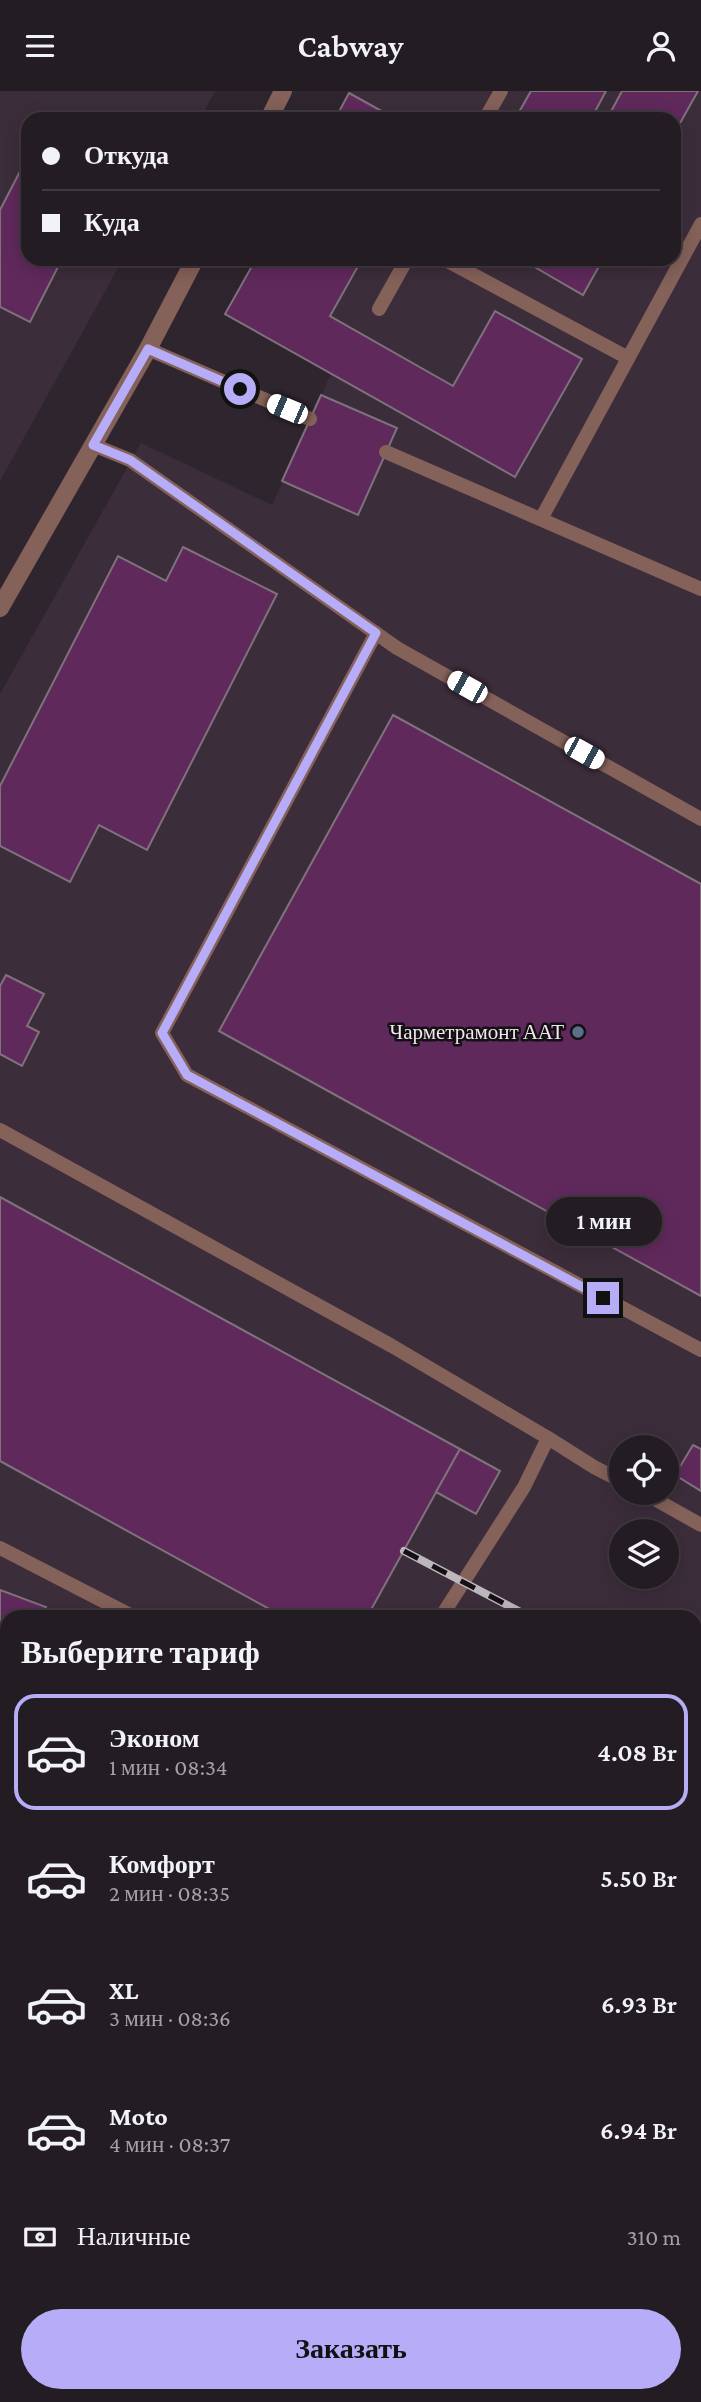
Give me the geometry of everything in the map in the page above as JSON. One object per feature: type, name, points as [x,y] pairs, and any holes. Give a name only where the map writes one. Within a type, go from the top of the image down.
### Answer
[{"type":"street","points":[[272,112],[283,91]]},
{"type":"street","points":[[0,608],[148,349],[191,266]]},
{"type":"lane","points":[[489,112],[501,91]]},
{"type":"lane","points":[[681,260],[701,223]]},
{"type":"lane","points":[[379,309],[403,266]]},
{"type":"lane","points":[[457,266],[628,358]]},
{"type":"lane","points":[[541,519],[678,266]]},
{"type":"lane","points":[[148,349],[310,419]]},
{"type":"lane","points":[[93,445],[130,460],[397,648],[701,819]]},
{"type":"lane","points":[[386,452],[701,589]]},
{"type":"lane","points":[[376,633],[162,1033],[187,1075],[701,1350]]},
{"type":"lane","points":[[0,1130],[393,1346],[609,1475]]},
{"type":"lane","points":[[445,1610],[524,1487],[548,1439]]},
{"type":"lane","points":[[665,1505],[701,1525]]},
{"type":"lane","points":[[0,1548],[120,1610]]},
{"type":"shaded area","points":[[0,91],[215,91],[204,112],[21,112],[21,266],[119,266],[0,481]]},
{"type":"shaded area","points":[[351,91],[701,91],[701,1610],[0,1610],[0,694],[141,443],[272,505],[331,374],[225,314],[252,266],[681,266],[681,112],[339,112]]},
{"type":"building","points":[[531,91],[606,91],[595,112],[519,112]]},
{"type":"building","points":[[622,91],[698,91],[681,121],[681,112],[611,112]]},
{"type":"building","points":[[349,93],[383,112],[339,112]]},
{"type":"building","points":[[21,170],[21,266],[58,266],[30,322],[0,307],[0,210]]},
{"type":"building","points":[[252,266],[358,266],[330,316],[453,386],[495,311],[582,359],[515,477],[225,314]]},
{"type":"building","points":[[533,266],[599,266],[583,295]]},
{"type":"building","points":[[321,395],[397,428],[358,515],[282,481]]},
{"type":"building","points":[[183,547],[277,594],[147,850],[99,825],[70,882],[0,846],[0,786],[118,556],[166,581]]},
{"type":"building","points":[[393,715],[701,884],[701,1296],[219,1031]]},
{"type":"building","points":[[6,975],[44,994],[27,1026],[39,1032],[22,1066],[0,1054],[0,986]]},
{"type":"building","points":[[0,1197],[460,1449],[371,1610],[271,1610],[0,1461]]},
{"type":"building","points":[[693,1445],[701,1449],[701,1491],[679,1477],[679,1468]]},
{"type":"building","points":[[460,1449],[500,1471],[476,1514],[436,1492]]},
{"type":"building","points":[[0,1590],[46,1607],[45,1610],[0,1610]]},
{"type":"railway","points":[[404,1551],[517,1610]]},
{"type":"place","name":"Чарметрамонт ААТ","points":[[578,1032]]},
{"type":"route","points":[[240,389],[148,349],[93,445],[130,460],[376,633],[162,1033],[187,1075],[603,1298]]}]
